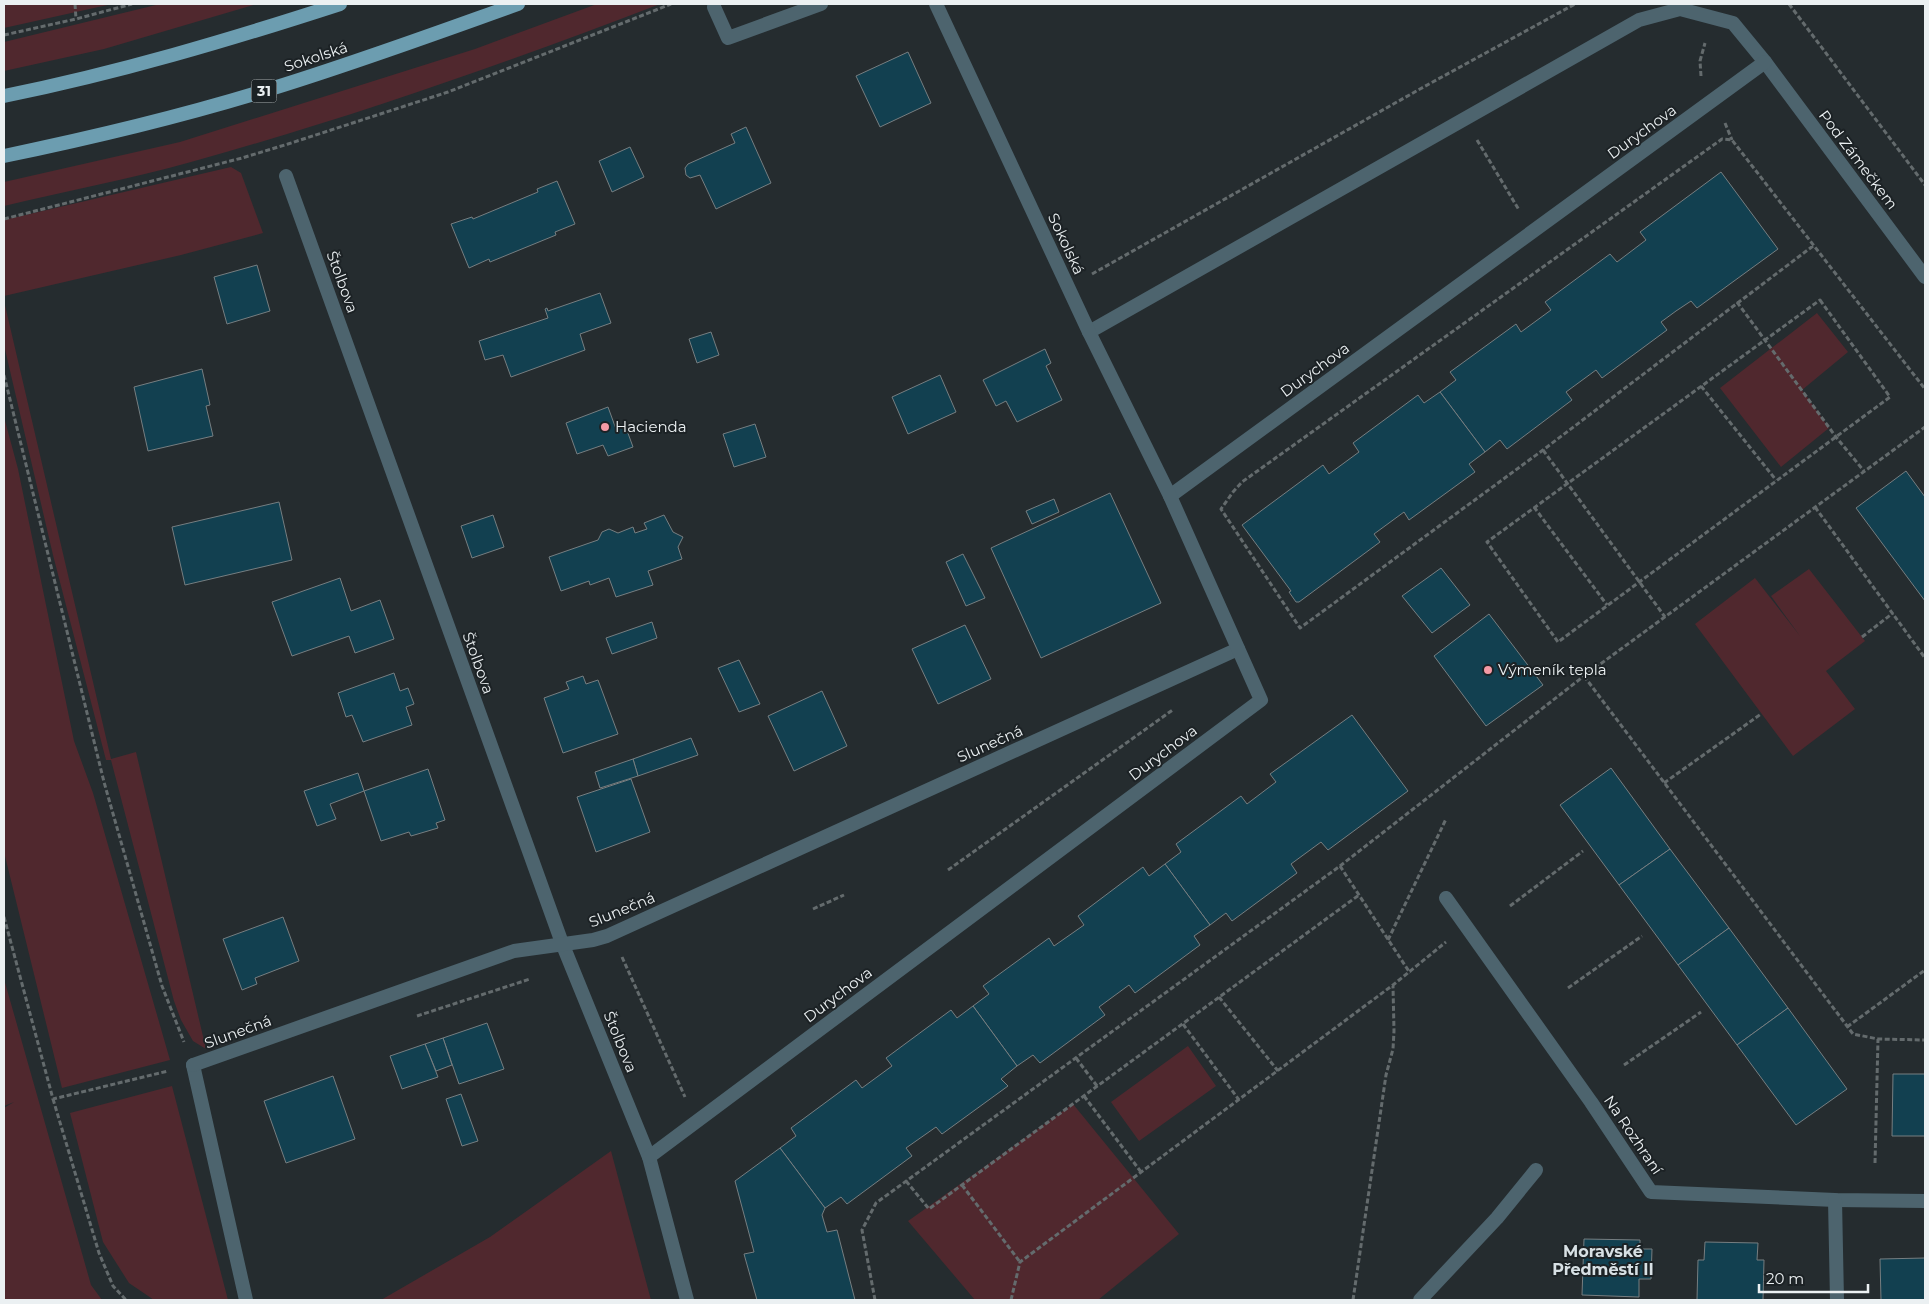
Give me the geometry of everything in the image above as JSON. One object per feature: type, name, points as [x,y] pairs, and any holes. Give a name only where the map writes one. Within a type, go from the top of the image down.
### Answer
[{"type":"main road","points":[[4,96],[64,84],[159,60],[340,4]]},
{"type":"main road","name":"Sokolská","points":[[4,156],[184,114],[263,91],[377,54],[518,4]]},
{"type":"street","points":[[714,7],[728,38],[821,4]]},
{"type":"street","name":"Sokolská","points":[[936,4],[1089,332],[1170,496]]},
{"type":"street","points":[[1089,332],[1639,20],[1680,9],[1734,22],[1766,62]]},
{"type":"street","name":"Durychova","points":[[649,1157],[1261,700],[1170,496],[1766,62]]},
{"type":"street","name":"Pod Zámečkem","points":[[1766,62],[1925,278]]},
{"type":"street","name":"Štolbova","points":[[286,176],[562,944],[649,1157]]},
{"type":"street","name":"Slunečná","points":[[246,1300],[193,1065],[514,951],[593,940],[634,924],[1238,649]]},
{"type":"street","name":"Na Rozhraní","points":[[1446,898],[1591,1102],[1651,1192],[1835,1200],[1925,1201]]},
{"type":"street","points":[[649,1157],[687,1300]]},
{"type":"street","points":[[1420,1300],[1497,1218],[1536,1170]]},
{"type":"street","points":[[1835,1200],[1837,1300]]},
{"type":"path","points":[[75,4],[76,19]]},
{"type":"path","points":[[4,35],[132,4]]},
{"type":"path","points":[[4,218],[242,158],[274,148],[448,92],[671,4]]},
{"type":"path","points":[[1087,275],[1093,274],[1420,89],[1575,4]]},
{"type":"path","points":[[1789,4],[1925,185]]},
{"type":"path","points":[[1464,119],[1533,232]]},
{"type":"path","points":[[1813,246],[1542,450],[1300,628],[1221,509],[1232,492],[1242,482],[1722,139],[1732,140],[1925,389]]},
{"type":"path","points":[[1820,300],[1890,397],[1558,642],[1487,542],[1702,386],[1820,300]]},
{"type":"path","points":[[1737,302],[1836,437],[1864,471]]},
{"type":"path","points":[[4,375],[104,782],[162,986],[193,1065],[53,1099]]},
{"type":"path","points":[[1702,386],[1776,480]]},
{"type":"path","points":[[875,1300],[862,1230],[876,1203],[1340,866],[1584,676],[1925,427]]},
{"type":"path","points":[[1542,450],[1665,617]]},
{"type":"path","points":[[1534,507],[1607,605]]},
{"type":"path","points":[[1816,507],[1925,658]]},
{"type":"path","points":[[1862,638],[1893,613]]},
{"type":"path","points":[[1584,676],[1852,1034],[1878,1039],[1925,1040]]},
{"type":"path","points":[[948,870],[1181,704]]},
{"type":"path","points":[[1664,783],[1761,714]]},
{"type":"path","points":[[1388,940],[1446,819]]},
{"type":"path","points":[[1510,906],[1583,851]]},
{"type":"path","points":[[1340,866],[1410,973]]},
{"type":"path","points":[[813,909],[844,895]]},
{"type":"path","points":[[906,1181],[929,1209],[1359,895]]},
{"type":"path","points":[[4,917],[53,1099],[99,1253],[114,1286],[126,1300]]},
{"type":"path","points":[[1010,1300],[1020,1262],[1393,986],[1466,926]]},
{"type":"path","points":[[1568,988],[1642,936]]},
{"type":"path","points":[[593,940],[622,957],[696,1122]]},
{"type":"path","points":[[1848,1027],[1925,970]]},
{"type":"path","points":[[417,1016],[530,979]]},
{"type":"path","points":[[1353,1300],[1384,1084],[1393,1049],[1393,986]]},
{"type":"path","points":[[1219,997],[1278,1071]]},
{"type":"path","points":[[1624,1065],[1701,1012]]},
{"type":"path","points":[[1183,1024],[1239,1100]]},
{"type":"path","points":[[1875,1163],[1878,1039]]},
{"type":"path","points":[[1076,1058],[1097,1086]]},
{"type":"path","points":[[1084,1096],[1141,1172]]},
{"type":"path","points":[[962,1185],[1020,1262]]},
{"type":"shaded area","points":[[4,4],[112,4],[4,28]]},
{"type":"shaded area","points":[[160,4],[257,4],[104,49],[4,71],[4,42]]},
{"type":"shaded area","points":[[597,4],[660,4],[486,68],[310,127],[168,168],[4,206],[4,182],[180,142],[475,49]]},
{"type":"shaded area","points":[[231,167],[241,173],[263,233],[181,255],[4,296],[4,220]]},
{"type":"shaded area","points":[[4,301],[111,759],[136,752],[206,1049],[193,1041],[181,1020],[174,1001],[111,760],[106,760],[53,555],[4,345]]},
{"type":"shaded area","points":[[1817,313],[1848,352],[1802,390],[1829,428],[1781,467],[1720,388]]},
{"type":"shaded area","points":[[4,417],[18,469],[74,741],[93,793],[170,1060],[62,1088],[4,852]]},
{"type":"shaded area","points":[[1809,569],[1865,641],[1826,671],[1855,709],[1793,756],[1695,624],[1755,578],[1800,636],[1771,596]]},
{"type":"shaded area","points":[[4,979],[91,1285],[102,1300],[4,1300],[4,1108],[14,1102],[4,1106]]},
{"type":"shaded area","points":[[1188,1046],[1216,1086],[1139,1141],[1111,1102]]},
{"type":"shaded area","points":[[172,1086],[228,1300],[154,1300],[129,1283],[103,1242],[70,1113]]},
{"type":"shaded area","points":[[1073,1104],[1179,1234],[1098,1300],[975,1300],[908,1221]]},
{"type":"shaded area","points":[[611,1151],[651,1300],[381,1300],[490,1237]]},
{"type":"building","points":[[908,52],[931,103],[880,127],[856,76]]},
{"type":"building","points":[[746,127],[771,183],[716,209],[700,175],[690,178],[686,175],[685,168],[688,164],[735,143],[731,134]]},
{"type":"building","points":[[630,147],[644,177],[612,192],[599,161]]},
{"type":"building","points":[[1721,172],[1778,249],[1697,308],[1691,301],[1676,311],[1661,322],[1667,330],[1602,378],[1596,370],[1566,392],[1572,400],[1507,449],[1500,440],[1485,452],[1440,392],[1456,380],[1450,372],[1516,324],[1521,332],[1551,310],[1545,302],[1610,254],[1617,262],[1646,240],[1640,232]]},
{"type":"building","points":[[557,181],[575,224],[555,232],[556,235],[490,262],[489,259],[469,268],[451,224],[472,217],[473,219],[538,192],[537,189]]},
{"type":"building","points":[[257,265],[270,311],[227,324],[214,277]]},
{"type":"building","points":[[600,293],[611,323],[580,334],[585,350],[511,377],[503,355],[485,360],[479,341],[548,318],[545,309],[547,308],[548,311]]},
{"type":"building","points":[[711,332],[719,355],[697,363],[689,339]]},
{"type":"building","points":[[1045,349],[1051,363],[1046,366],[1062,400],[1017,422],[1006,401],[996,406],[983,380]]},
{"type":"building","points":[[202,369],[210,405],[206,406],[213,436],[148,451],[134,387]]},
{"type":"building","points":[[940,375],[956,412],[908,434],[892,397]]},
{"type":"building","points":[[1440,392],[1485,452],[1469,464],[1475,472],[1409,520],[1404,512],[1374,534],[1380,542],[1299,602],[1296,602],[1289,592],[1291,591],[1242,525],[1323,465],[1329,474],[1359,452],[1353,443],[1418,395],[1424,403]]},
{"type":"building","points":[[608,407],[616,429],[625,425],[633,447],[608,456],[603,445],[577,454],[566,423]]},
{"type":"building","points":[[755,424],[766,457],[734,467],[723,434]]},
{"type":"building","points":[[1906,471],[1925,497],[1925,601],[1856,508]]},
{"type":"building","points":[[1110,493],[1161,603],[1041,658],[991,548]]},
{"type":"building","points":[[1054,499],[1059,512],[1032,524],[1026,511]]},
{"type":"building","points":[[279,502],[292,560],[185,585],[172,527]]},
{"type":"building","points":[[493,515],[504,547],[472,558],[461,526]]},
{"type":"building","points":[[664,515],[673,532],[683,537],[678,547],[682,559],[648,571],[653,585],[616,597],[609,578],[590,585],[589,581],[561,591],[549,557],[598,540],[602,532],[609,529],[618,533],[633,527],[635,533],[647,529],[644,523]]},
{"type":"building","points":[[963,554],[985,598],[966,606],[946,562]]},
{"type":"building","points":[[1441,568],[1470,605],[1432,633],[1402,596]]},
{"type":"building","points":[[340,578],[351,611],[380,600],[394,639],[355,653],[349,636],[292,656],[272,602]]},
{"type":"building","name":"Výmeník tepla","points":[[1489,614],[1543,685],[1486,726],[1434,656]]},
{"type":"building","points":[[652,622],[657,638],[612,654],[606,638]]},
{"type":"building","points":[[965,625],[991,679],[938,704],[912,649]]},
{"type":"building","points":[[739,660],[760,704],[739,712],[718,668]]},
{"type":"building","points":[[394,673],[400,691],[408,688],[414,704],[406,707],[412,725],[363,742],[352,715],[346,717],[338,693]]},
{"type":"building","points":[[583,676],[586,684],[598,680],[618,734],[563,753],[544,698],[569,689],[566,682]]},
{"type":"building","points":[[822,691],[847,746],[794,771],[768,716]]},
{"type":"building","points":[[1352,715],[1408,791],[1328,850],[1321,842],[1291,864],[1297,873],[1232,921],[1226,913],[1210,925],[1165,864],[1181,852],[1176,844],[1241,796],[1247,804],[1276,782],[1270,774]]},
{"type":"building","points":[[691,738],[698,755],[638,776],[633,759]]},
{"type":"building","points":[[633,759],[638,776],[600,788],[595,772]]},
{"type":"building","points":[[1611,768],[1670,849],[1619,885],[1560,805]]},
{"type":"building","points":[[428,769],[445,820],[436,823],[438,828],[411,836],[409,832],[381,841],[364,791]]},
{"type":"building","points":[[358,773],[364,791],[330,804],[336,819],[317,826],[304,791]]},
{"type":"building","points":[[631,779],[650,832],[596,852],[577,797]]},
{"type":"building","points":[[1670,849],[1729,928],[1678,965],[1619,885]]},
{"type":"building","points":[[1165,864],[1210,925],[1194,936],[1200,945],[1135,993],[1129,985],[1099,1007],[1105,1015],[1040,1063],[1033,1055],[1017,1066],[973,1006],[989,994],[983,986],[1049,938],[1054,946],[1084,925],[1078,916],[1143,867],[1149,876]]},
{"type":"building","points":[[283,917],[299,961],[255,978],[257,984],[242,990],[223,939]]},
{"type":"building","points":[[1729,928],[1788,1008],[1737,1045],[1678,965]]},
{"type":"building","points":[[973,1006],[1017,1066],[1001,1079],[1008,1086],[942,1134],[936,1127],[906,1148],[912,1156],[847,1204],[841,1197],[825,1208],[780,1148],[796,1136],[791,1128],[856,1080],[862,1088],[892,1066],[886,1058],[951,1010],[957,1018]]},
{"type":"building","points":[[1788,1008],[1847,1089],[1796,1125],[1737,1045]]},
{"type":"building","points":[[487,1023],[504,1069],[459,1084],[443,1038]]},
{"type":"building","points":[[443,1038],[452,1065],[436,1071],[425,1044]]},
{"type":"building","points":[[425,1044],[438,1077],[402,1089],[390,1056]]},
{"type":"building","points":[[1893,1074],[1925,1074],[1925,1136],[1892,1136]]},
{"type":"building","points":[[333,1076],[355,1139],[286,1163],[264,1101]]},
{"type":"building","points":[[461,1094],[478,1141],[462,1146],[446,1099]]},
{"type":"building","points":[[780,1148],[825,1208],[822,1215],[827,1232],[837,1230],[855,1300],[757,1300],[744,1254],[754,1252],[735,1181]]},
{"type":"building","points":[[1584,1239],[1640,1240],[1640,1249],[1652,1249],[1651,1279],[1639,1279],[1639,1297],[1582,1295]]},
{"type":"building","points":[[1705,1242],[1758,1243],[1757,1260],[1764,1260],[1763,1300],[1697,1300],[1698,1260],[1704,1260]]},
{"type":"building","points":[[1925,1258],[1925,1300],[1881,1300],[1880,1259]]},
{"type":"place","name":"Hacienda","points":[[605,427]]},
{"type":"place","name":"Výmeník tepla","points":[[1488,670]]},
{"type":"district","name":"Moravské Předměstí II","points":[[1603,1260]]}]
